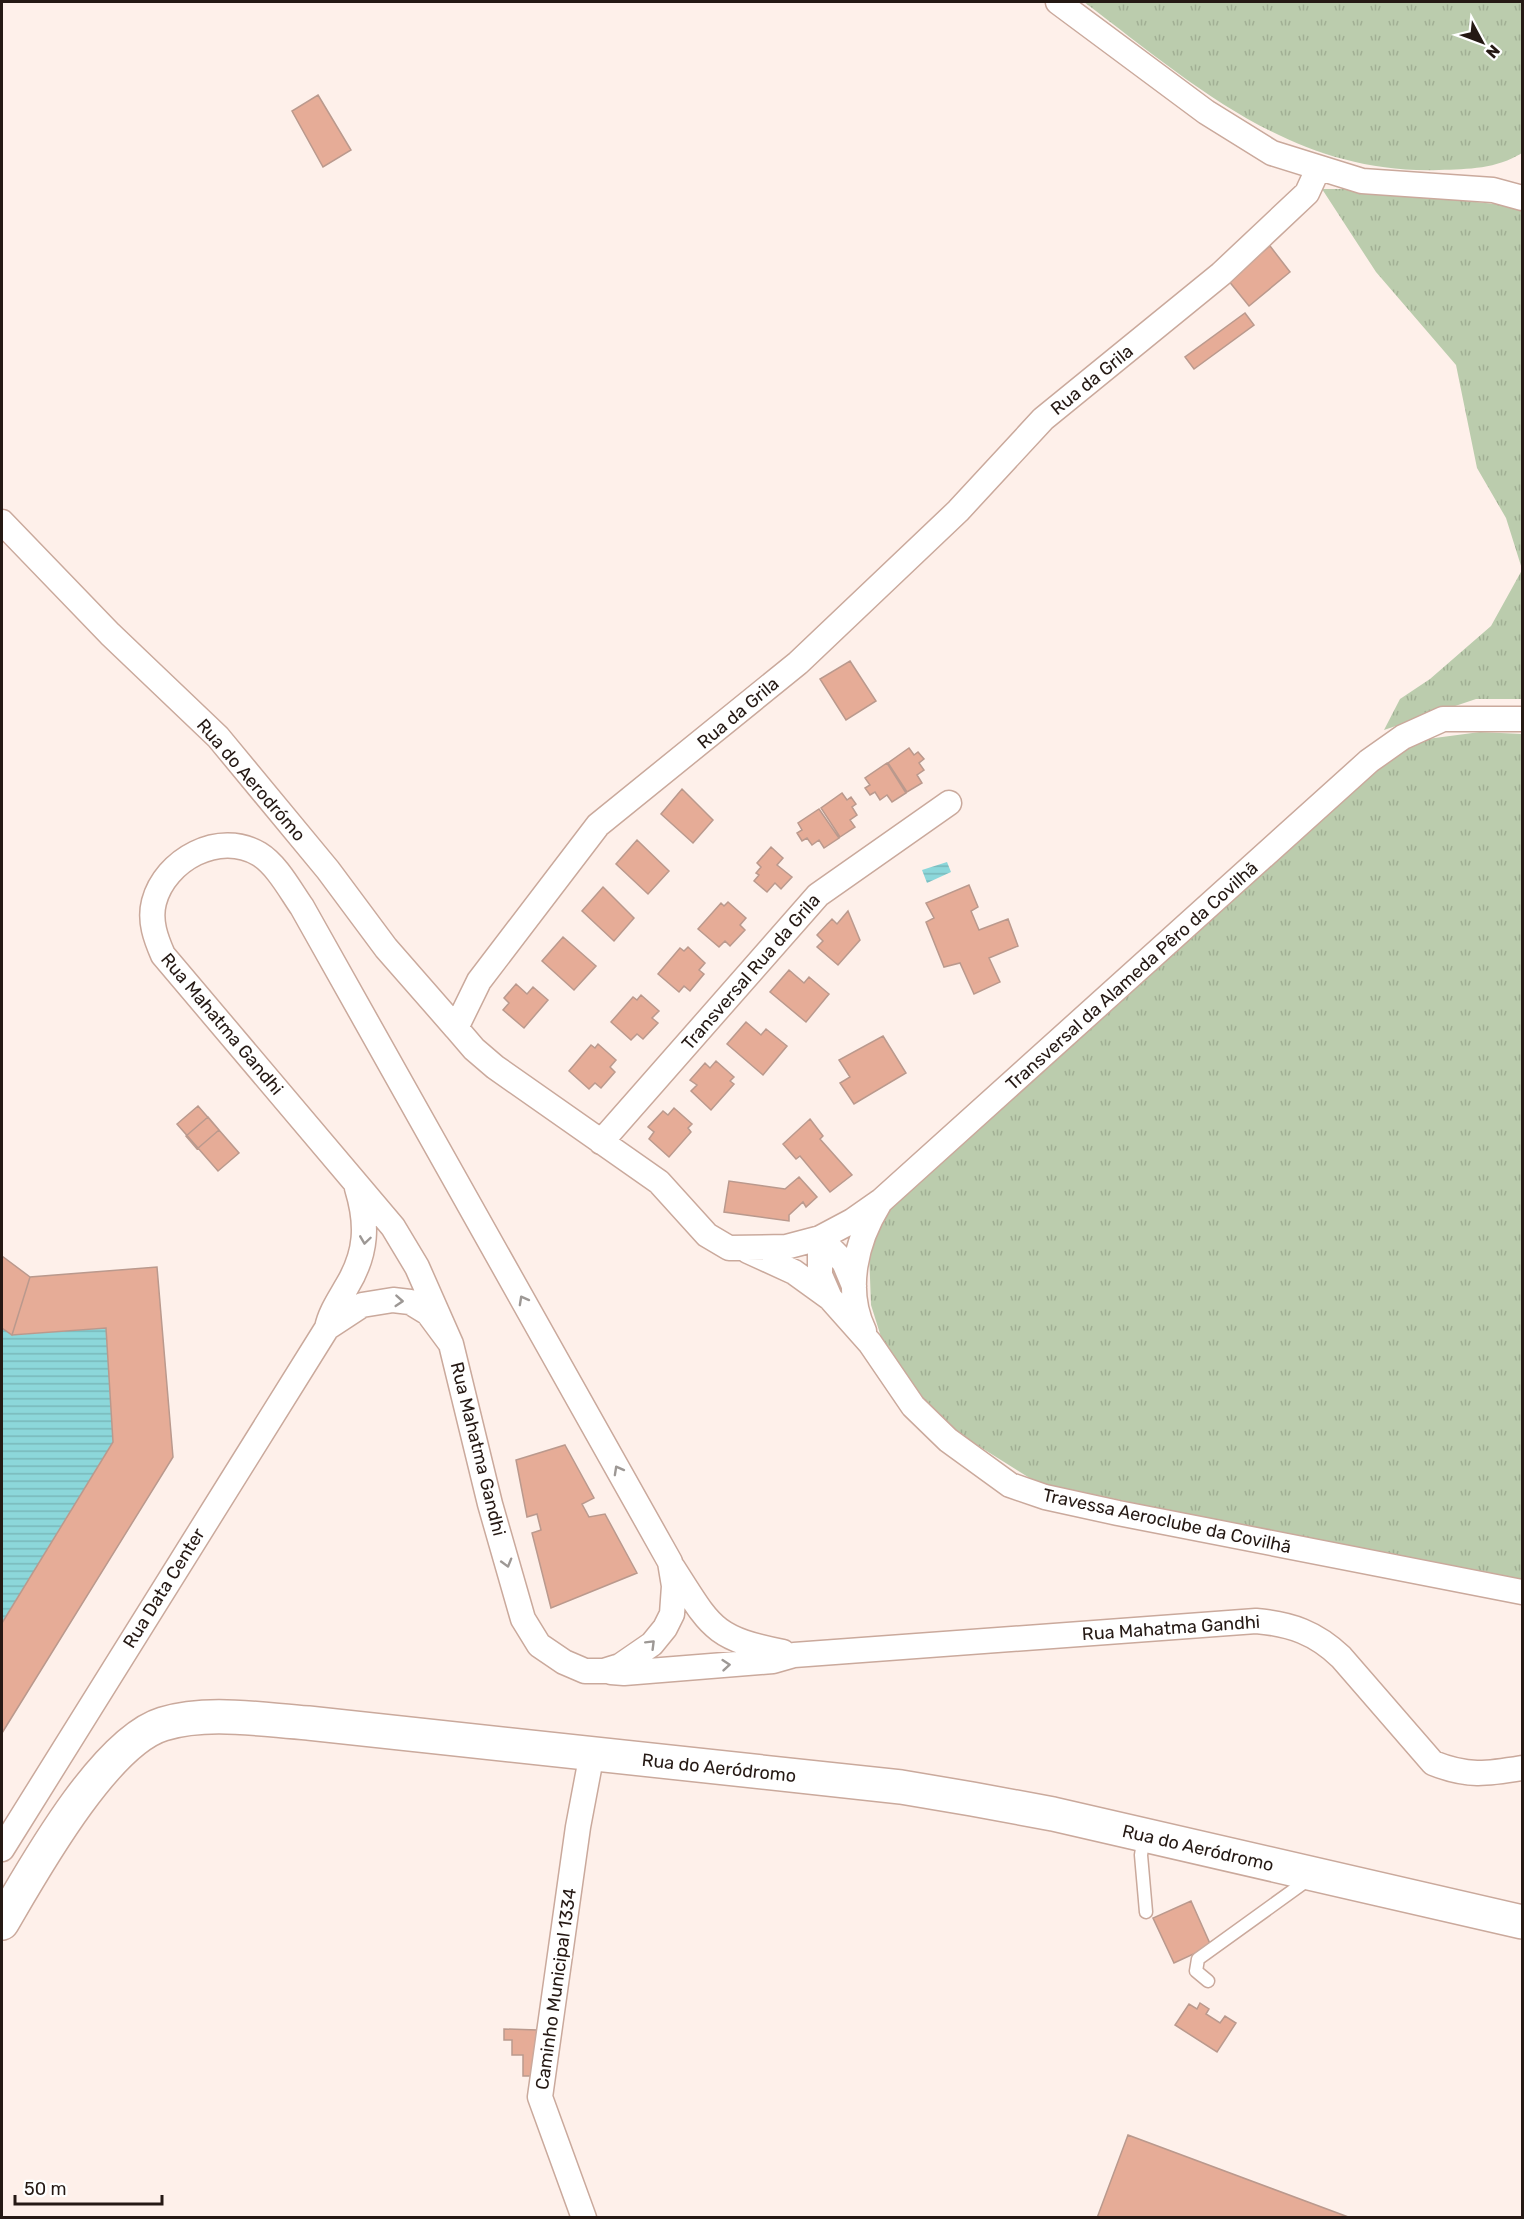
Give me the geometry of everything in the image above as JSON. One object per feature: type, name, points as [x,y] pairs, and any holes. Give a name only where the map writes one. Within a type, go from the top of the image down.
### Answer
[{"type":"main road","name":"Rua do Aeródromo","points":[[2,1923],[86,1792],[108,1764],[136,1739],[161,1724],[190,1718],[216,1717],[308,1723],[901,1788],[1053,1814],[1522,1922]]},
{"type":"street","points":[[1058,2],[1206,112],[1272,153],[1362,181],[1493,190],[1522,198]]},
{"type":"street","name":"Rua da Grila","points":[[456,1028],[479,981],[598,825],[798,663],[958,511],[1043,419],[1221,274],[1307,193],[1318,169]]},
{"type":"street","points":[[1493,190],[1522,177]]},
{"type":"street","name":"Rua do Aerodrómo","points":[[2,522],[110,634],[218,737],[328,870],[386,948],[456,1028]]},
{"type":"street","name":"Transversal da Alameda Pêro da Covilhã","points":[[745,1250],[786,1247],[820,1238],[852,1221],[882,1200],[1369,761],[1403,737],[1443,719],[1522,719]]},
{"type":"street","name":"Transversal Rua da Grila","points":[[601,1142],[818,895],[949,803]]},
{"type":"street","name":"Rua Mahatma Gandhi","points":[[795,1655],[750,1646],[726,1637],[706,1620],[673,1568],[302,907],[276,871],[260,854],[238,845],[208,848],[184,858],[164,878],[153,903],[153,933],[163,955],[393,1227],[417,1267],[451,1344],[490,1504],[523,1619],[539,1645],[564,1662],[585,1671],[624,1673],[773,1661],[795,1655],[1256,1621],[1285,1624],[1308,1632],[1326,1643],[1433,1763],[1453,1771],[1481,1776],[1522,1768]]},
{"type":"street","points":[[456,1028],[474,1050],[495,1067],[659,1182],[707,1235],[729,1248],[745,1250]]},
{"type":"street","name":"Rua Data Center","points":[[2,1849],[327,1328],[329,1319],[355,1274],[364,1247],[365,1213],[356,1183]]},
{"type":"street","name":"Travessa Aeroclube da Covilhã","points":[[870,1343],[857,1316],[854,1286],[859,1247],[868,1224],[882,1200]]},
{"type":"street","name":"Travessa Aeroclube da Covilhã","points":[[820,1238],[844,1262],[854,1286]]},
{"type":"street","name":"Travessa Aeroclube da Covilhã","points":[[820,1238],[820,1275],[830,1298]]},
{"type":"street","name":"Travessa Aeroclube da Covilhã","points":[[745,1250],[794,1272],[830,1298],[870,1343],[913,1406],[948,1440],[1010,1485],[1045,1497],[1108,1511],[1522,1593]]},
{"type":"street","name":"Rua Data Center","points":[[327,1328],[362,1305],[393,1300],[410,1302],[428,1313],[451,1344]]},
{"type":"street","points":[[604,1671],[620,1666],[639,1655],[665,1628],[672,1614],[673,1568]]},
{"type":"street","name":"Caminho Municipal 1334","points":[[584,2217],[540,2097],[578,1827],[592,1754]]},
{"type":"lane","points":[[1144,1835],[1141,1855],[1146,1912]]},
{"type":"lane","points":[[1208,1981],[1196,1971],[1198,1959],[1315,1874]]},
{"type":"green space","points":[[1084,2],[1522,2],[1522,153],[1492,165],[1439,170],[1386,168],[1337,157],[1291,141],[1247,119],[1205,93]]},
{"type":"green space","points":[[1322,189],[1344,189],[1506,205],[1522,210],[1522,569],[1506,518],[1477,468],[1456,365],[1376,272]]},
{"type":"green space","points":[[1522,570],[1522,699],[1476,699],[1384,730],[1400,699],[1430,679],[1491,626]]},
{"type":"green space","points":[[1480,732],[1522,734],[1522,1583],[1036,1482],[942,1423],[887,1356],[871,1305],[869,1251],[876,1218],[1282,845],[1412,741]]},
{"type":"water","points":[[947,862],[951,872],[927,883],[922,870]]},
{"type":"water","points":[[2,1328],[12,1335],[106,1328],[113,1442],[2,1623]]},
{"type":"building","points":[[318,95],[351,150],[323,167],[292,111]]},
{"type":"building","points":[[1270,246],[1290,272],[1249,306],[1228,280]]},
{"type":"building","points":[[1245,313],[1254,325],[1194,369],[1185,357]]},
{"type":"building","points":[[850,661],[876,701],[846,720],[820,679]]},
{"type":"building","points":[[909,748],[914,755],[918,752],[924,759],[919,763],[924,770],[917,775],[922,783],[907,792],[888,763]]},
{"type":"building","points":[[887,763],[906,793],[892,802],[887,795],[880,800],[875,792],[870,795],[865,788],[870,785],[865,778]]},
{"type":"building","points":[[682,789],[713,820],[693,843],[661,814]]},
{"type":"building","points":[[842,793],[847,800],[851,797],[856,804],[852,807],[857,815],[850,820],[855,827],[840,837],[821,808]]},
{"type":"building","points":[[819,809],[839,838],[824,848],[819,840],[812,845],[807,838],[802,841],[797,833],[802,830],[798,823]]},
{"type":"building","points":[[637,840],[669,871],[648,894],[616,864]]},
{"type":"building","points":[[771,847],[783,858],[777,865],[792,877],[781,889],[775,883],[767,892],[754,881],[761,867],[757,863]]},
{"type":"building","points":[[969,885],[978,907],[971,911],[979,930],[1008,919],[1018,946],[989,958],[1000,982],[974,994],[960,963],[944,967],[926,922],[934,918],[926,903]]},
{"type":"building","points":[[603,887],[634,918],[614,941],[582,911]]},
{"type":"building","points":[[728,902],[746,918],[740,925],[745,930],[730,946],[725,941],[719,947],[698,929],[721,903],[724,906]]},
{"type":"building","points":[[848,911],[860,940],[838,965],[817,947],[823,941],[817,935],[832,919],[837,924]]},
{"type":"building","points":[[563,937],[596,966],[574,990],[542,961]]},
{"type":"building","points":[[688,947],[705,963],[699,970],[704,974],[690,991],[684,986],[679,992],[658,974],[680,948],[684,951]]},
{"type":"building","points":[[789,970],[804,983],[809,977],[829,994],[806,1022],[770,992]]},
{"type":"building","points":[[516,984],[527,994],[533,987],[548,1000],[524,1028],[503,1010],[509,1003],[504,998]]},
{"type":"building","points":[[641,995],[659,1011],[652,1018],[658,1023],[643,1039],[637,1034],[631,1040],[611,1022],[633,997],[637,1000]]},
{"type":"building","points":[[746,1022],[761,1035],[766,1029],[787,1046],[763,1075],[727,1044]]},
{"type":"building","points":[[883,1036],[906,1073],[854,1104],[840,1083],[850,1077],[839,1060]]},
{"type":"building","points":[[598,1044],[616,1060],[610,1067],[615,1072],[601,1088],[595,1083],[589,1089],[569,1071],[591,1045],[595,1048]]},
{"type":"building","points":[[716,1061],[734,1077],[730,1081],[734,1084],[711,1110],[691,1091],[697,1085],[690,1080],[705,1063],[710,1068]]},
{"type":"building","points":[[198,1106],[239,1153],[218,1171],[177,1124]]},
{"type":"building","points":[[674,1108],[692,1124],[688,1128],[691,1132],[669,1157],[649,1139],[654,1132],[648,1127],[663,1111],[668,1115]]},
{"type":"building","points":[[208,1117],[219,1130],[197,1149],[186,1136]]},
{"type":"building","points":[[810,1119],[823,1136],[820,1139],[852,1175],[830,1192],[800,1156],[796,1159],[783,1144]]},
{"type":"building","points":[[799,1177],[817,1197],[806,1207],[803,1202],[789,1215],[789,1221],[724,1212],[729,1181],[785,1189]]},
{"type":"building","points":[[2,1256],[30,1277],[12,1335],[2,1328]]},
{"type":"building","points":[[157,1267],[173,1457],[2,1733],[2,1623],[113,1442],[106,1328],[12,1335],[30,1277]]},
{"type":"building","points":[[565,1445],[594,1498],[582,1504],[589,1517],[605,1514],[637,1573],[551,1608],[532,1533],[541,1530],[537,1514],[527,1517],[516,1460]]},
{"type":"building","points":[[1191,1901],[1211,1946],[1174,1963],[1153,1918]]},
{"type":"building","points":[[1200,2003],[1209,2009],[1206,2014],[1220,2023],[1225,2016],[1236,2023],[1217,2052],[1175,2025],[1189,2004],[1197,2009]]},
{"type":"building","points":[[504,2029],[537,2030],[536,2076],[523,2076],[523,2055],[512,2055],[512,2040],[504,2040]]},
{"type":"building","points":[[1128,2135],[1351,2218],[1097,2218]]}]
